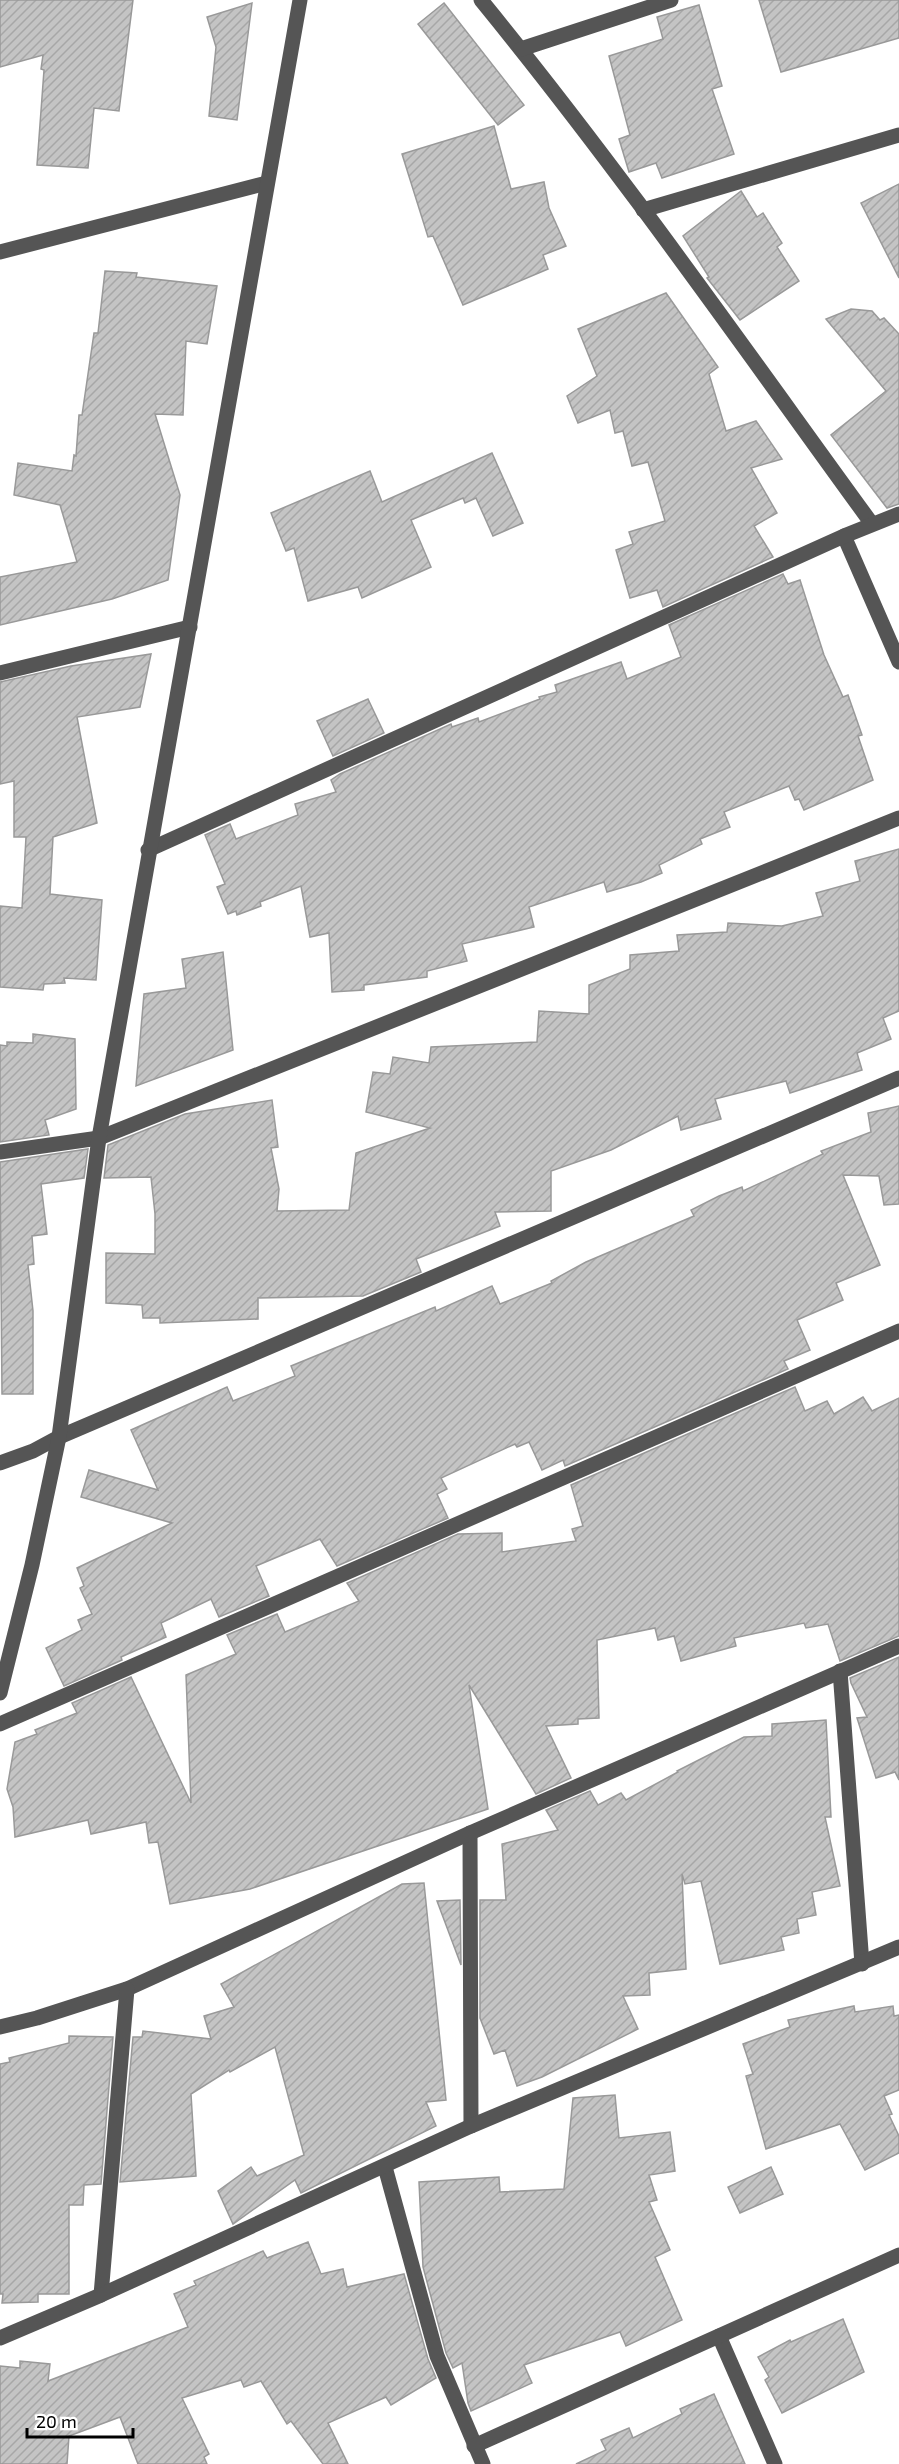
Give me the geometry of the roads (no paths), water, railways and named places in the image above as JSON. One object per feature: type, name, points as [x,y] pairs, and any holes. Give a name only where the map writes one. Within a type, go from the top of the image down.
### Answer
[{"type":"street","points":[[0,1693],[32,1565],[59,1437],[99,1138],[148,850],[190,627],[300,0]]},
{"type":"street","points":[[481,0],[643,210],[872,524]]},
{"type":"street","points":[[521,50],[671,0]]},
{"type":"street","points":[[643,210],[899,135]]},
{"type":"street","points":[[0,252],[267,183]]},
{"type":"street","points":[[148,850],[844,536],[899,514]]},
{"type":"street","points":[[844,536],[899,662]]},
{"type":"street","points":[[0,673],[190,627]]},
{"type":"street","points":[[0,1152],[99,1138],[899,818]]},
{"type":"street","points":[[0,1463],[33,1451],[59,1437],[899,1078]]},
{"type":"street","points":[[0,1724],[899,1331]]},
{"type":"street","points":[[0,2027],[127,1989],[470,1833],[899,1646]]},
{"type":"street","points":[[840,1671],[862,1964]]},
{"type":"street","points":[[470,1833],[471,2126]]},
{"type":"street","points":[[0,2338],[101,2295],[471,2126],[899,1947]]},
{"type":"street","points":[[101,2295],[127,1989]]},
{"type":"street","points":[[385,2167],[424,2317],[440,2364],[483,2464]]},
{"type":"street","points":[[474,2446],[899,2255]]},
{"type":"street","points":[[719,2336],[775,2464]]}]
